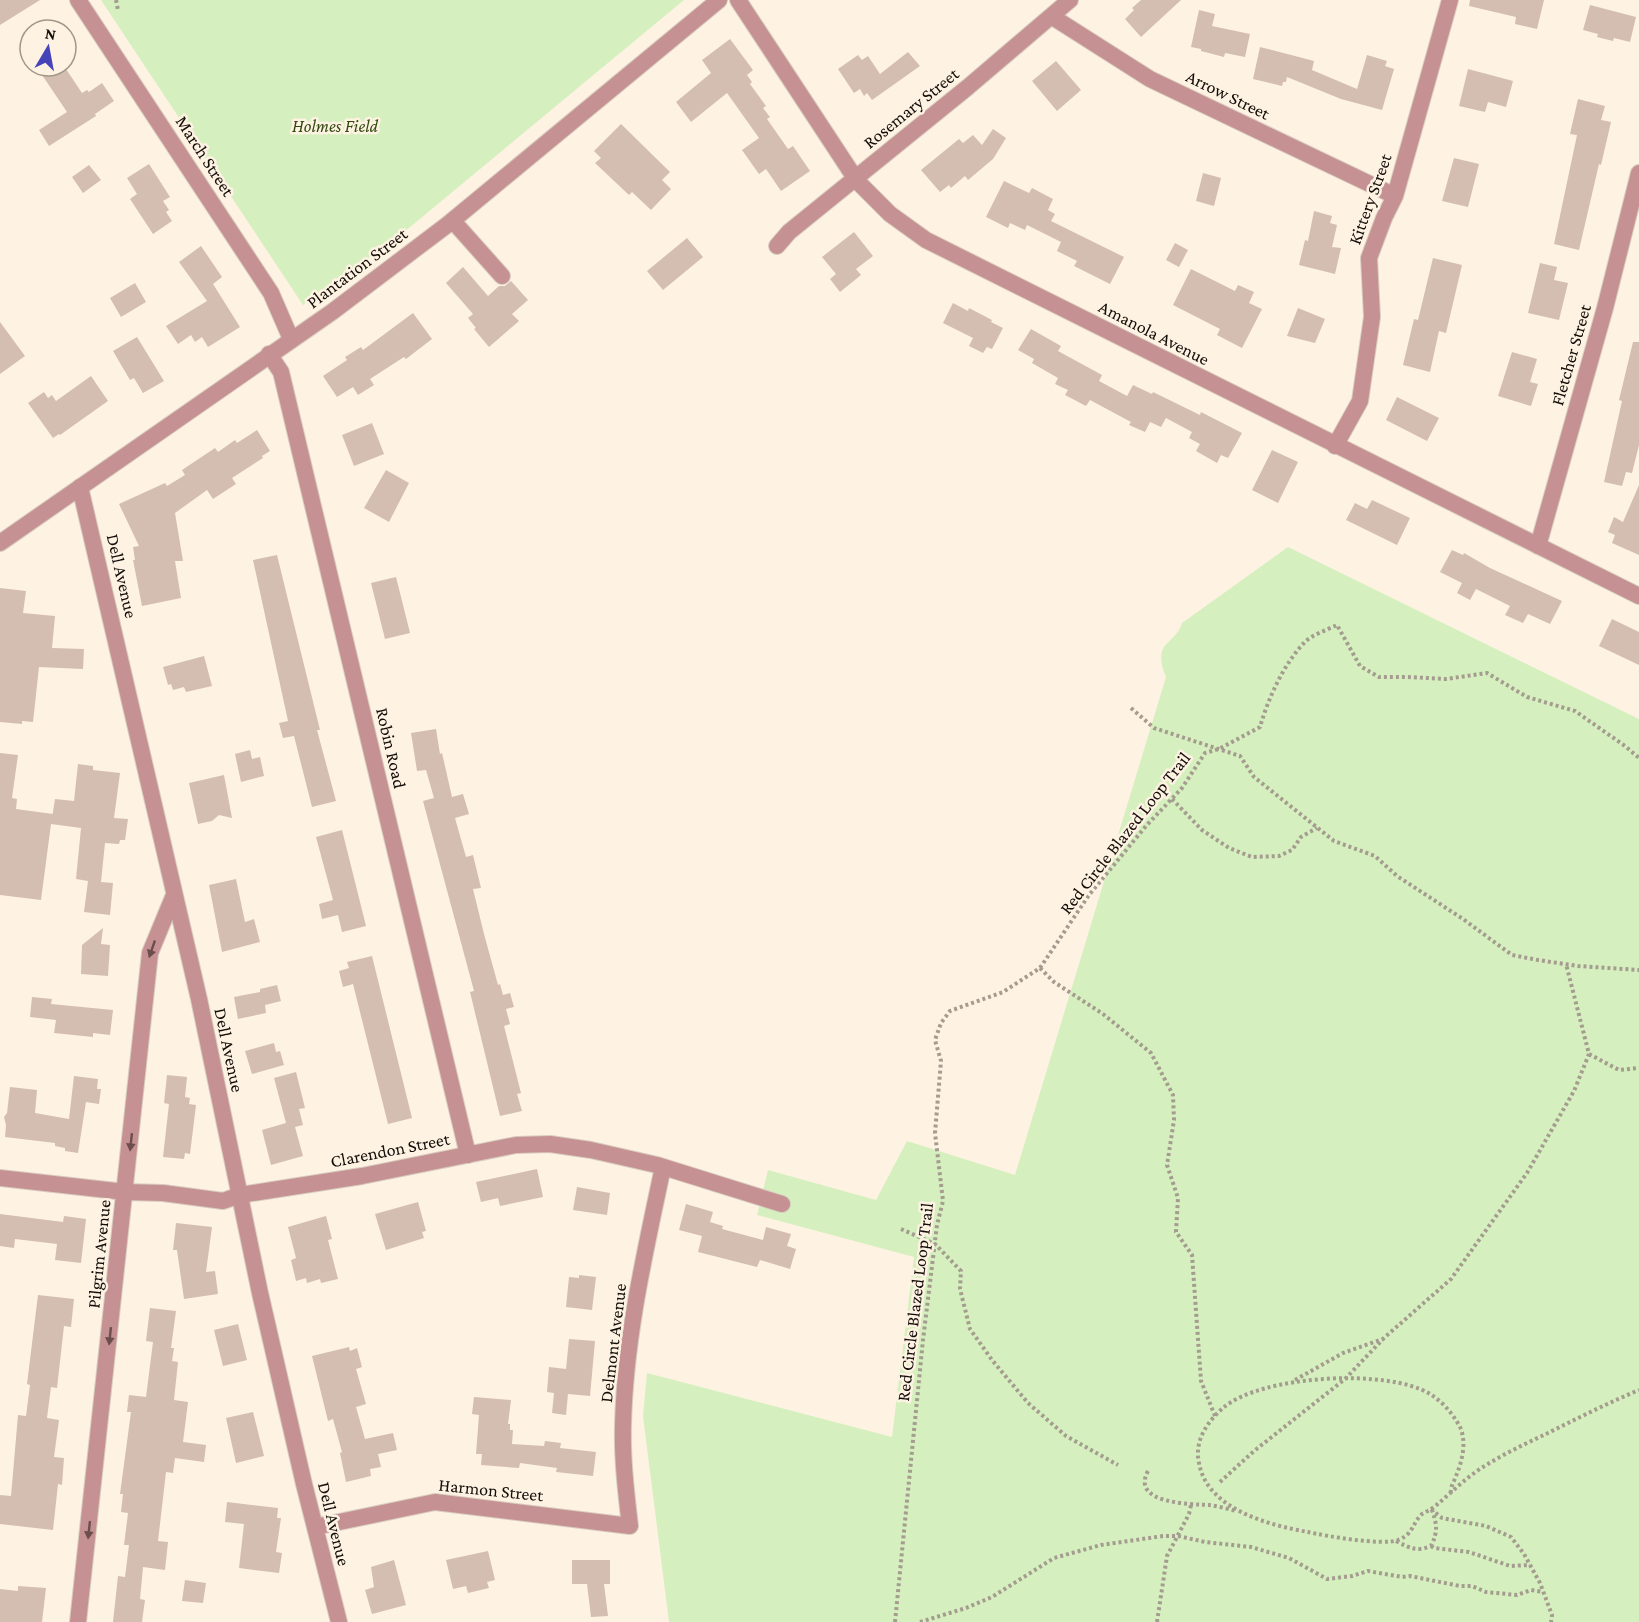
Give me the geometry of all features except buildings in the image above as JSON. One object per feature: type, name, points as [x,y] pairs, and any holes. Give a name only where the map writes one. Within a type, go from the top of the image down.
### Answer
[{"type":"street","name":"March Street","points":[[78,0],[271,293],[291,339]]},
{"type":"street","name":"Plantation Street","points":[[0,543],[332,312],[453,220],[719,0]]},
{"type":"street","name":"Amanola Avenue","points":[[738,0],[856,178],[890,214],[926,240],[1639,596]]},
{"type":"street","name":"Rosemary Street","points":[[777,246],[789,232],[968,87],[1070,0]]},
{"type":"street","name":"Kittery Street","points":[[1335,446],[1360,401],[1371,316],[1369,258],[1395,196],[1450,0]]},
{"type":"street","name":"Arrow Street","points":[[1051,16],[1150,79],[1395,196]]},
{"type":"street","name":"Fletcher Street","points":[[1538,546],[1605,308],[1639,173]]},
{"type":"street","points":[[453,220],[502,276]]},
{"type":"street","name":"Robin Road","points":[[269,354],[281,372],[468,1155]]},
{"type":"street","name":"Dell Avenue","points":[[80,487],[175,895],[260,1293],[339,1622]]},
{"type":"street","name":"Pilgrim Avenue","points":[[78,1622],[150,953],[175,895]]},
{"type":"street","name":"Clarendon Street","points":[[0,1178],[125,1192],[163,1193],[223,1201],[240,1196],[345,1180],[516,1145],[550,1144],[624,1157],[663,1167],[782,1204]]},
{"type":"street","name":"Delmont Avenue","points":[[630,1526],[623,1454],[625,1389],[643,1265],[663,1167]]},
{"type":"street","name":"Harmon Street","points":[[315,1527],[435,1503],[630,1526]]},
{"type":"path","points":[[116,0],[118,10]]},
{"type":"path","name":"Red Circle Blazed Loop Trail","points":[[895,1622],[923,1340],[942,1201],[934,1133],[940,1061],[935,1040],[941,1023],[950,1011],[1004,992],[1040,968],[1089,895],[1146,826],[1182,788],[1205,753],[1219,750],[1260,727],[1264,712],[1284,670],[1305,641],[1337,625],[1360,666],[1379,677],[1446,679],[1486,673],[1527,697],[1575,711],[1639,758]]},
{"type":"path","points":[[1131,708],[1154,728],[1240,756],[1254,777],[1334,841],[1376,856],[1397,876],[1512,954],[1566,964],[1639,970]]},
{"type":"path","points":[[1172,799],[1202,830],[1229,848],[1252,857],[1279,856],[1293,850],[1301,837],[1317,828]]},
{"type":"path","points":[[1220,1482],[1254,1451],[1345,1378],[1384,1338],[1451,1279],[1527,1173],[1574,1091],[1589,1054],[1566,964]]},
{"type":"path","points":[[1040,968],[1054,982],[1103,1014],[1151,1053],[1173,1095],[1174,1120],[1167,1166],[1178,1198],[1176,1232],[1192,1255],[1201,1381],[1215,1416]]},
{"type":"path","points":[[1589,1054],[1619,1070],[1639,1068]]},
{"type":"path","points":[[901,1229],[935,1244],[961,1271],[960,1289],[970,1329],[992,1360],[1028,1403],[1066,1436],[1118,1465]]},
{"type":"path","points":[[1384,1338],[1343,1353],[1294,1381],[1247,1395],[1224,1406],[1207,1425],[1201,1437],[1197,1454],[1203,1480],[1214,1494],[1258,1520],[1304,1532],[1357,1540],[1396,1541],[1420,1550],[1431,1546],[1437,1535],[1437,1524],[1431,1509]]},
{"type":"path","points":[[1294,1381],[1364,1378],[1398,1382],[1429,1393],[1451,1411],[1461,1430],[1464,1447],[1450,1489],[1451,1493]]},
{"type":"path","points":[[1396,1541],[1409,1534],[1417,1520],[1479,1470],[1523,1445],[1639,1390]]},
{"type":"path","points":[[1148,1471],[1144,1478],[1146,1486],[1153,1495],[1167,1501],[1209,1505],[1248,1515]]},
{"type":"path","points":[[1157,1622],[1167,1556],[1189,1514],[1191,1505]]},
{"type":"path","points":[[1431,1509],[1442,1518],[1486,1526],[1511,1537],[1530,1565],[1543,1592],[1552,1616],[1551,1622]]},
{"type":"path","points":[[920,1622],[966,1608],[992,1597],[1054,1558],[1101,1545],[1163,1536],[1178,1536],[1205,1542],[1251,1547],[1289,1558],[1327,1579],[1352,1576],[1368,1571],[1472,1586],[1486,1592],[1517,1595],[1531,1590],[1543,1592]]},
{"type":"path","points":[[1431,1546],[1469,1552],[1510,1566],[1530,1565]]},
{"type":"green space","name":"Holmes Field","points":[[101,0],[684,0],[398,237],[303,305]]},
{"type":"green space","points":[[1288,547],[1639,719],[1639,1622],[669,1622],[643,1416],[647,1373],[892,1437],[914,1257],[757,1215],[768,1170],[876,1200],[907,1141],[1015,1175],[1166,677],[1161,656],[1163,650],[1182,623]]}]
